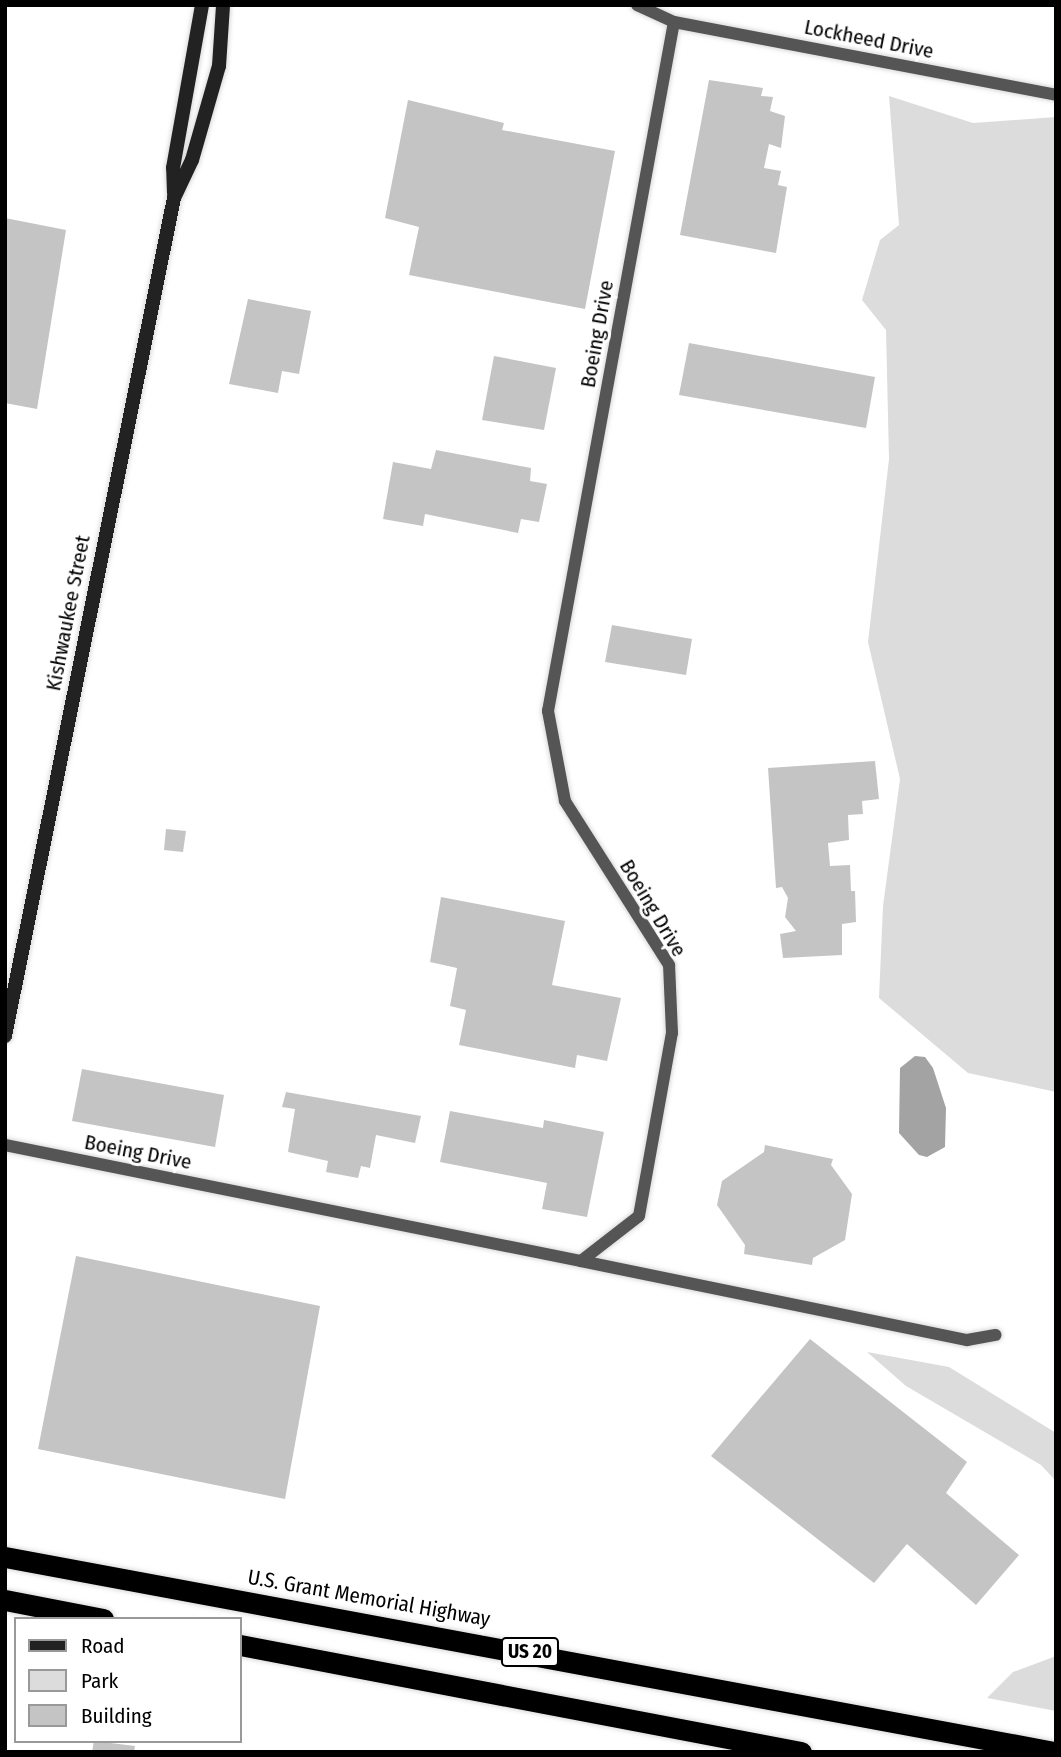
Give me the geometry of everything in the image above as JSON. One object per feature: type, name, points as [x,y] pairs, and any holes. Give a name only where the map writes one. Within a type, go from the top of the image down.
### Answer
[{"type":"highway","name":"U.S. Grant Memorial Highway","points":[[5,1557],[1054,1752]]},
{"type":"highway","points":[[5,1600],[93,1617]]},
{"type":"highway","name":"US 20","points":[[242,1645],[802,1752]]},
{"type":"street","name":"Kishwaukee Street","points":[[5,1036],[174,198],[173,168],[202,5]]},
{"type":"street","name":"Kishwaukee Street","points":[[174,198],[192,160],[219,66],[223,5]]},
{"type":"street","name":"Lockheed Drive","points":[[637,5],[674,22],[1055,95]]},
{"type":"street","name":"Boeing Drive","points":[[5,1145],[581,1261],[639,1216],[672,1033],[669,965],[565,801],[548,711],[674,22]]},
{"type":"street","points":[[581,1261],[967,1340],[996,1335]]},
{"type":"green space","points":[[889,96],[973,123],[1056,117],[1056,1092],[968,1073],[879,998],[883,906],[900,779],[868,642],[889,459],[886,330],[862,300],[880,240],[899,225]]},
{"type":"green space","points":[[867,1352],[949,1367],[1056,1433],[1056,1481],[1041,1465],[906,1386]]},
{"type":"green space","points":[[1056,1656],[1056,1711],[987,1698],[1013,1672]]},
{"type":"shaded area","points":[[915,1056],[925,1057],[933,1068],[946,1108],[945,1147],[927,1157],[919,1155],[899,1133],[900,1068]]},
{"type":"building","points":[[709,80],[763,88],[761,96],[773,97],[770,111],[785,116],[781,148],[769,144],[764,168],[781,171],[778,185],[787,187],[776,253],[680,235]]},
{"type":"building","points":[[408,100],[504,123],[502,130],[615,151],[585,309],[409,275],[419,227],[385,218]]},
{"type":"building","points":[[5,218],[66,230],[37,409],[5,403]]},
{"type":"building","points":[[248,299],[311,311],[299,374],[282,371],[278,393],[229,384]]},
{"type":"building","points":[[689,343],[875,377],[866,428],[679,395]]},
{"type":"building","points":[[494,356],[556,368],[544,430],[482,420]]},
{"type":"building","points":[[436,450],[531,468],[530,481],[547,484],[539,522],[521,519],[518,533],[425,514],[423,526],[383,519],[393,462],[431,469]]},
{"type":"building","points":[[612,625],[692,639],[686,675],[605,662]]},
{"type":"building","points":[[875,761],[879,799],[862,801],[863,814],[848,815],[849,840],[828,843],[830,866],[850,865],[851,891],[855,891],[856,922],[842,924],[842,955],[783,958],[780,934],[796,931],[785,917],[788,898],[782,887],[776,888],[768,768]]},
{"type":"building","points":[[166,829],[186,831],[183,852],[164,850]]},
{"type":"building","points":[[441,897],[565,921],[552,985],[621,998],[607,1061],[577,1055],[575,1068],[459,1045],[466,1010],[450,1006],[457,968],[430,962]]},
{"type":"building","points":[[82,1069],[224,1095],[215,1147],[72,1121]]},
{"type":"building","points":[[286,1092],[421,1116],[415,1143],[376,1135],[370,1168],[361,1166],[358,1178],[326,1172],[328,1161],[288,1152],[295,1109],[282,1107]]},
{"type":"building","points":[[450,1111],[543,1128],[544,1120],[604,1132],[587,1217],[542,1209],[547,1183],[440,1162]]},
{"type":"building","points":[[765,1145],[833,1159],[831,1165],[852,1194],[845,1240],[813,1258],[812,1265],[744,1254],[745,1245],[717,1205],[722,1181],[764,1152]]},
{"type":"building","points":[[76,1256],[320,1306],[285,1499],[38,1449]]},
{"type":"building","points":[[810,1339],[967,1462],[946,1493],[1019,1555],[976,1605],[907,1544],[874,1583],[711,1456]]},
{"type":"building","points":[[94,1743],[135,1746],[134,1752],[92,1752]]}]
